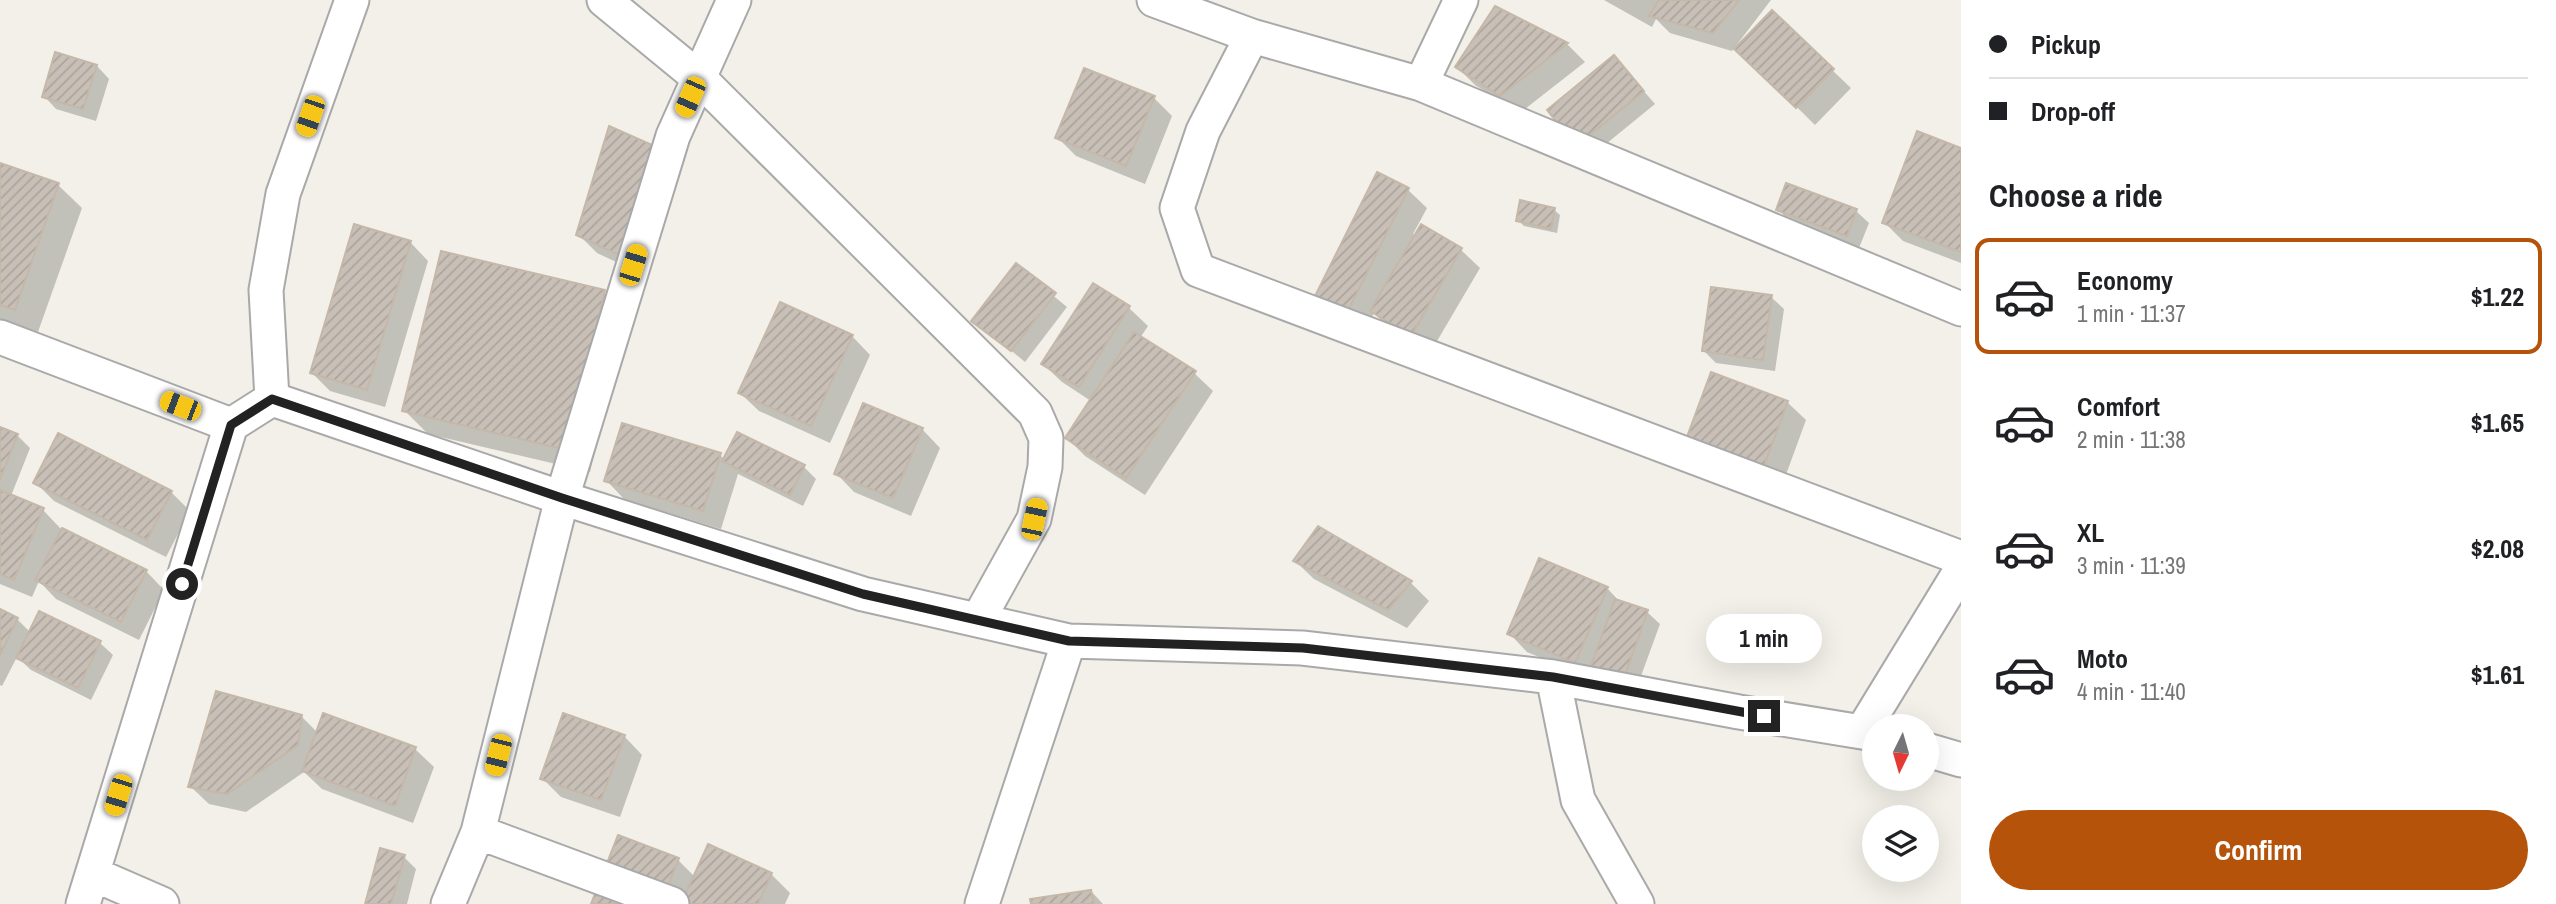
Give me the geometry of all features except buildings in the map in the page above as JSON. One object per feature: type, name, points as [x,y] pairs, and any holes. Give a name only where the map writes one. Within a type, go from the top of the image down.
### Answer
[{"type":"street","points":[[272,399],[266,290],[283,194],[352,0]]},
{"type":"street","points":[[604,0],[699,78],[1035,413],[1046,438],[1045,467],[1034,519],[978,620]]},
{"type":"street","points":[[448,904],[478,832],[562,498],[673,136],[734,0]]},
{"type":"street","points":[[1154,0],[1252,36],[1421,84],[1961,309]]},
{"type":"street","points":[[1421,84],[1461,0]]},
{"type":"street","points":[[1252,36],[1203,131],[1177,208],[1198,270],[1961,558]]},
{"type":"street","points":[[0,337],[231,425]]},
{"type":"street","points":[[162,904],[88,889],[231,425],[272,399]]},
{"type":"street","points":[[272,399],[562,498],[863,594],[1069,641],[1303,648],[1553,677],[1739,712],[1862,731]]},
{"type":"street","points":[[1879,714],[1961,570]]},
{"type":"street","points":[[982,904],[1069,641]]},
{"type":"street","points":[[1553,677],[1578,800],[1637,904]]},
{"type":"street","points":[[1939,754],[1961,760]]},
{"type":"street","points":[[478,832],[672,904]]},
{"type":"route","points":[[182,584],[231,425],[272,399],[562,498],[863,594],[1069,641],[1303,648],[1553,677],[1764,716]]}]
